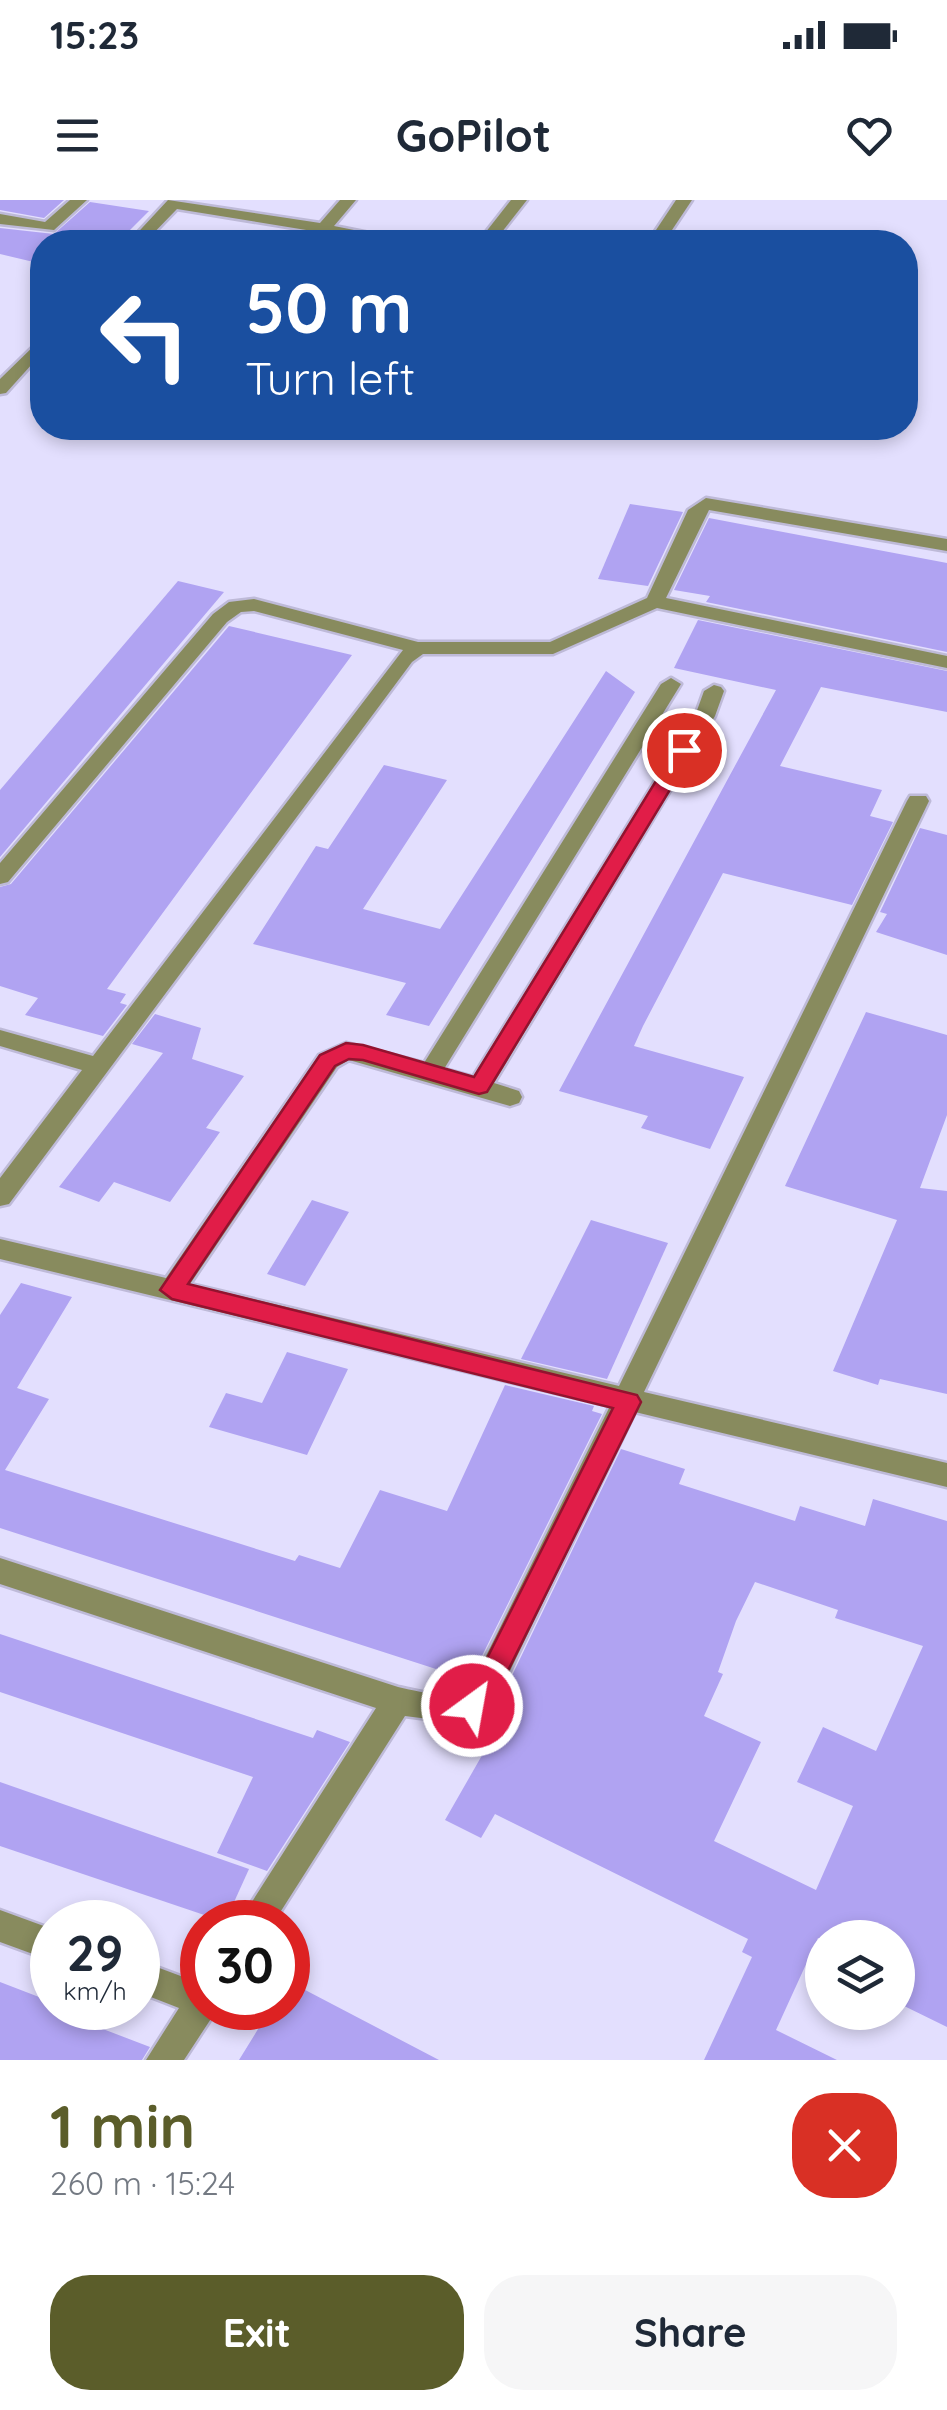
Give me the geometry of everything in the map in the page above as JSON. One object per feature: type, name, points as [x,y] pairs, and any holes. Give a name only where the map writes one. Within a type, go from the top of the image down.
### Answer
[{"type":"street","points":[[0,219],[48,228],[79,200]]},
{"type":"street","points":[[323,229],[348,200]]},
{"type":"street","points":[[495,230],[518,200]]},
{"type":"street","points":[[664,230],[684,200]]},
{"type":"street","points":[[149,230],[176,202],[329,230]]},
{"type":"street","points":[[0,388],[30,357]]},
{"type":"street","points":[[656,602],[698,510],[706,504],[947,545]]},
{"type":"street","points":[[0,877],[220,618],[236,606],[254,605],[418,648],[553,648],[656,602],[947,662]]},
{"type":"street","points":[[0,1196],[404,658],[418,648]]},
{"type":"street","points":[[479,1086],[705,716],[714,691]]},
{"type":"street","points":[[430,1072],[666,694],[705,716]]},
{"type":"street","points":[[0,1571],[398,1701],[454,1710],[472,1706],[482,1696],[628,1402],[789,1053],[918,801]]},
{"type":"street","points":[[0,1038],[95,1066]]},
{"type":"street","points":[[172,1290],[328,1060],[346,1051],[363,1052],[510,1098]]},
{"type":"street","points":[[0,1248],[628,1402],[947,1475]]},
{"type":"street","points":[[269,1900],[398,1701]]},
{"type":"street","points":[[0,1926],[30,1937]]},
{"type":"street","points":[[163,2060],[183,2030]]},
{"type":"building","points":[[0,200],[64,200],[44,218],[0,210]]},
{"type":"building","points":[[90,202],[149,211],[130,230],[58,230]]},
{"type":"building","points":[[0,228],[30,231],[30,261],[0,254]]},
{"type":"building","points":[[630,504],[683,512],[648,586],[598,579]]},
{"type":"building","points":[[709,518],[947,563],[947,652],[706,602],[710,596],[674,590]]},
{"type":"building","points":[[178,581],[224,592],[0,857],[0,790]]},
{"type":"building","points":[[698,620],[947,671],[947,712],[821,687],[780,766],[882,790],[870,816],[893,822],[852,905],[723,873],[643,1026],[634,1046],[744,1077],[710,1149],[641,1128],[648,1116],[559,1091],[776,690],[674,668]]},
{"type":"building","points":[[229,626],[352,655],[107,989],[126,994],[120,1003],[127,1005],[103,1036],[25,1015],[38,998],[0,986],[0,887],[11,884]]},
{"type":"building","points":[[606,671],[635,692],[429,1026],[386,1015],[406,983],[253,944],[316,846],[328,849],[384,765],[447,780],[363,909],[440,929]]},
{"type":"building","points":[[920,828],[947,835],[947,955],[876,932],[887,914],[880,912]]},
{"type":"building","points":[[866,1012],[947,1035],[947,1115],[920,1188],[947,1191],[947,1394],[880,1379],[878,1385],[833,1371],[897,1220],[785,1186]]},
{"type":"building","points":[[155,1014],[201,1028],[192,1059],[244,1076],[206,1128],[220,1132],[170,1202],[114,1182],[99,1202],[59,1187],[163,1053],[132,1044]]},
{"type":"building","points":[[312,1200],[349,1212],[305,1286],[267,1274]]},
{"type":"building","points":[[591,1220],[668,1243],[607,1379],[521,1359]]},
{"type":"building","points":[[21,1283],[72,1297],[17,1388],[49,1399],[5,1470],[295,1561],[299,1555],[340,1568],[380,1490],[447,1511],[505,1385],[594,1406],[592,1411],[602,1414],[470,1680],[0,1528],[0,1315]]},
{"type":"building","points":[[287,1352],[348,1369],[307,1455],[209,1427],[226,1393],[262,1403]]},
{"type":"building","points":[[621,1449],[685,1469],[679,1484],[795,1521],[800,1506],[865,1526],[873,1499],[947,1521],[947,2027],[915,2011],[915,1920],[805,1920],[805,1966],[776,2030],[837,2060],[704,2060],[752,1957],[742,1952],[748,1939],[495,1814],[481,1838],[445,1820],[516,1696],[504,1692]],"holes":[[[755,1582],[838,1610],[835,1618],[923,1646],[876,1751],[823,1727],[797,1782],[853,1806],[816,1890],[714,1841],[761,1742],[704,1716],[723,1674],[718,1672],[736,1621]]]},
{"type":"building","points":[[0,1634],[313,1738],[317,1730],[350,1742],[267,1871],[217,1853],[253,1777],[0,1692]]},
{"type":"building","points":[[0,1782],[249,1869],[235,1900],[180,1900],[180,1907],[0,1846]]},
{"type":"building","points":[[0,1982],[30,1994],[30,2030],[106,2030],[150,2047],[142,2060],[0,2060]]},
{"type":"building","points":[[310,1993],[439,2060],[239,2060],[257,2030],[310,2030]]},
{"type":"route","points":[[472,1706],[482,1696],[628,1402],[172,1290],[328,1060],[346,1051],[363,1052],[479,1086],[684,750]]}]
